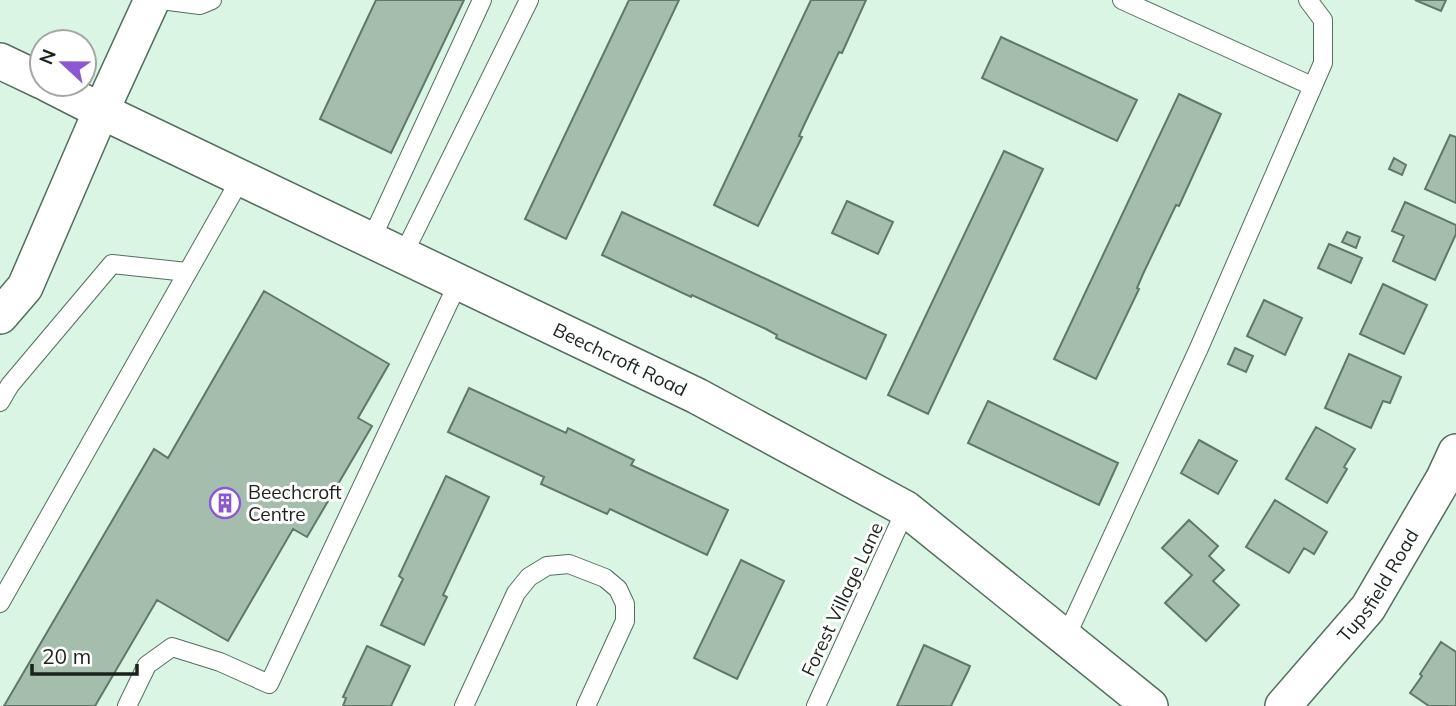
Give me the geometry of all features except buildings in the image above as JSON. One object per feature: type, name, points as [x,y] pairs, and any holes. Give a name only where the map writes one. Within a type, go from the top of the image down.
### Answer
[{"type":"street","points":[[0,316],[24,287],[152,0]]},
{"type":"street","points":[[0,61],[28,74]]},
{"type":"street","name":"Beechcroft Road","points":[[75,98],[697,396],[906,509],[1150,706]]},
{"type":"street","name":"Tupsfield Road","points":[[1283,706],[1368,608],[1444,478],[1456,452]]},
{"type":"lane","points":[[161,0],[200,5],[212,0]]},
{"type":"lane","points":[[371,240],[482,0]]},
{"type":"lane","points":[[403,255],[529,0]]},
{"type":"lane","points":[[1122,0],[1312,86]]},
{"type":"lane","points":[[1066,637],[1199,348],[1322,63],[1323,20],[1308,0]]},
{"type":"lane","points":[[0,603],[241,178]]},
{"type":"lane","points":[[0,402],[10,384],[112,264],[187,272]]},
{"type":"lane","points":[[127,706],[147,665],[172,647],[220,662],[268,684],[459,281]]},
{"type":"lane","name":"Forest Village Lane","points":[[816,706],[906,509]]},
{"type":"lane","points":[[464,706],[516,593],[528,576],[547,566],[569,564],[605,578],[618,589],[625,604],[625,621],[586,706]]},
{"type":"place","name":"Beechcroft Centre","points":[[225,503]]}]
